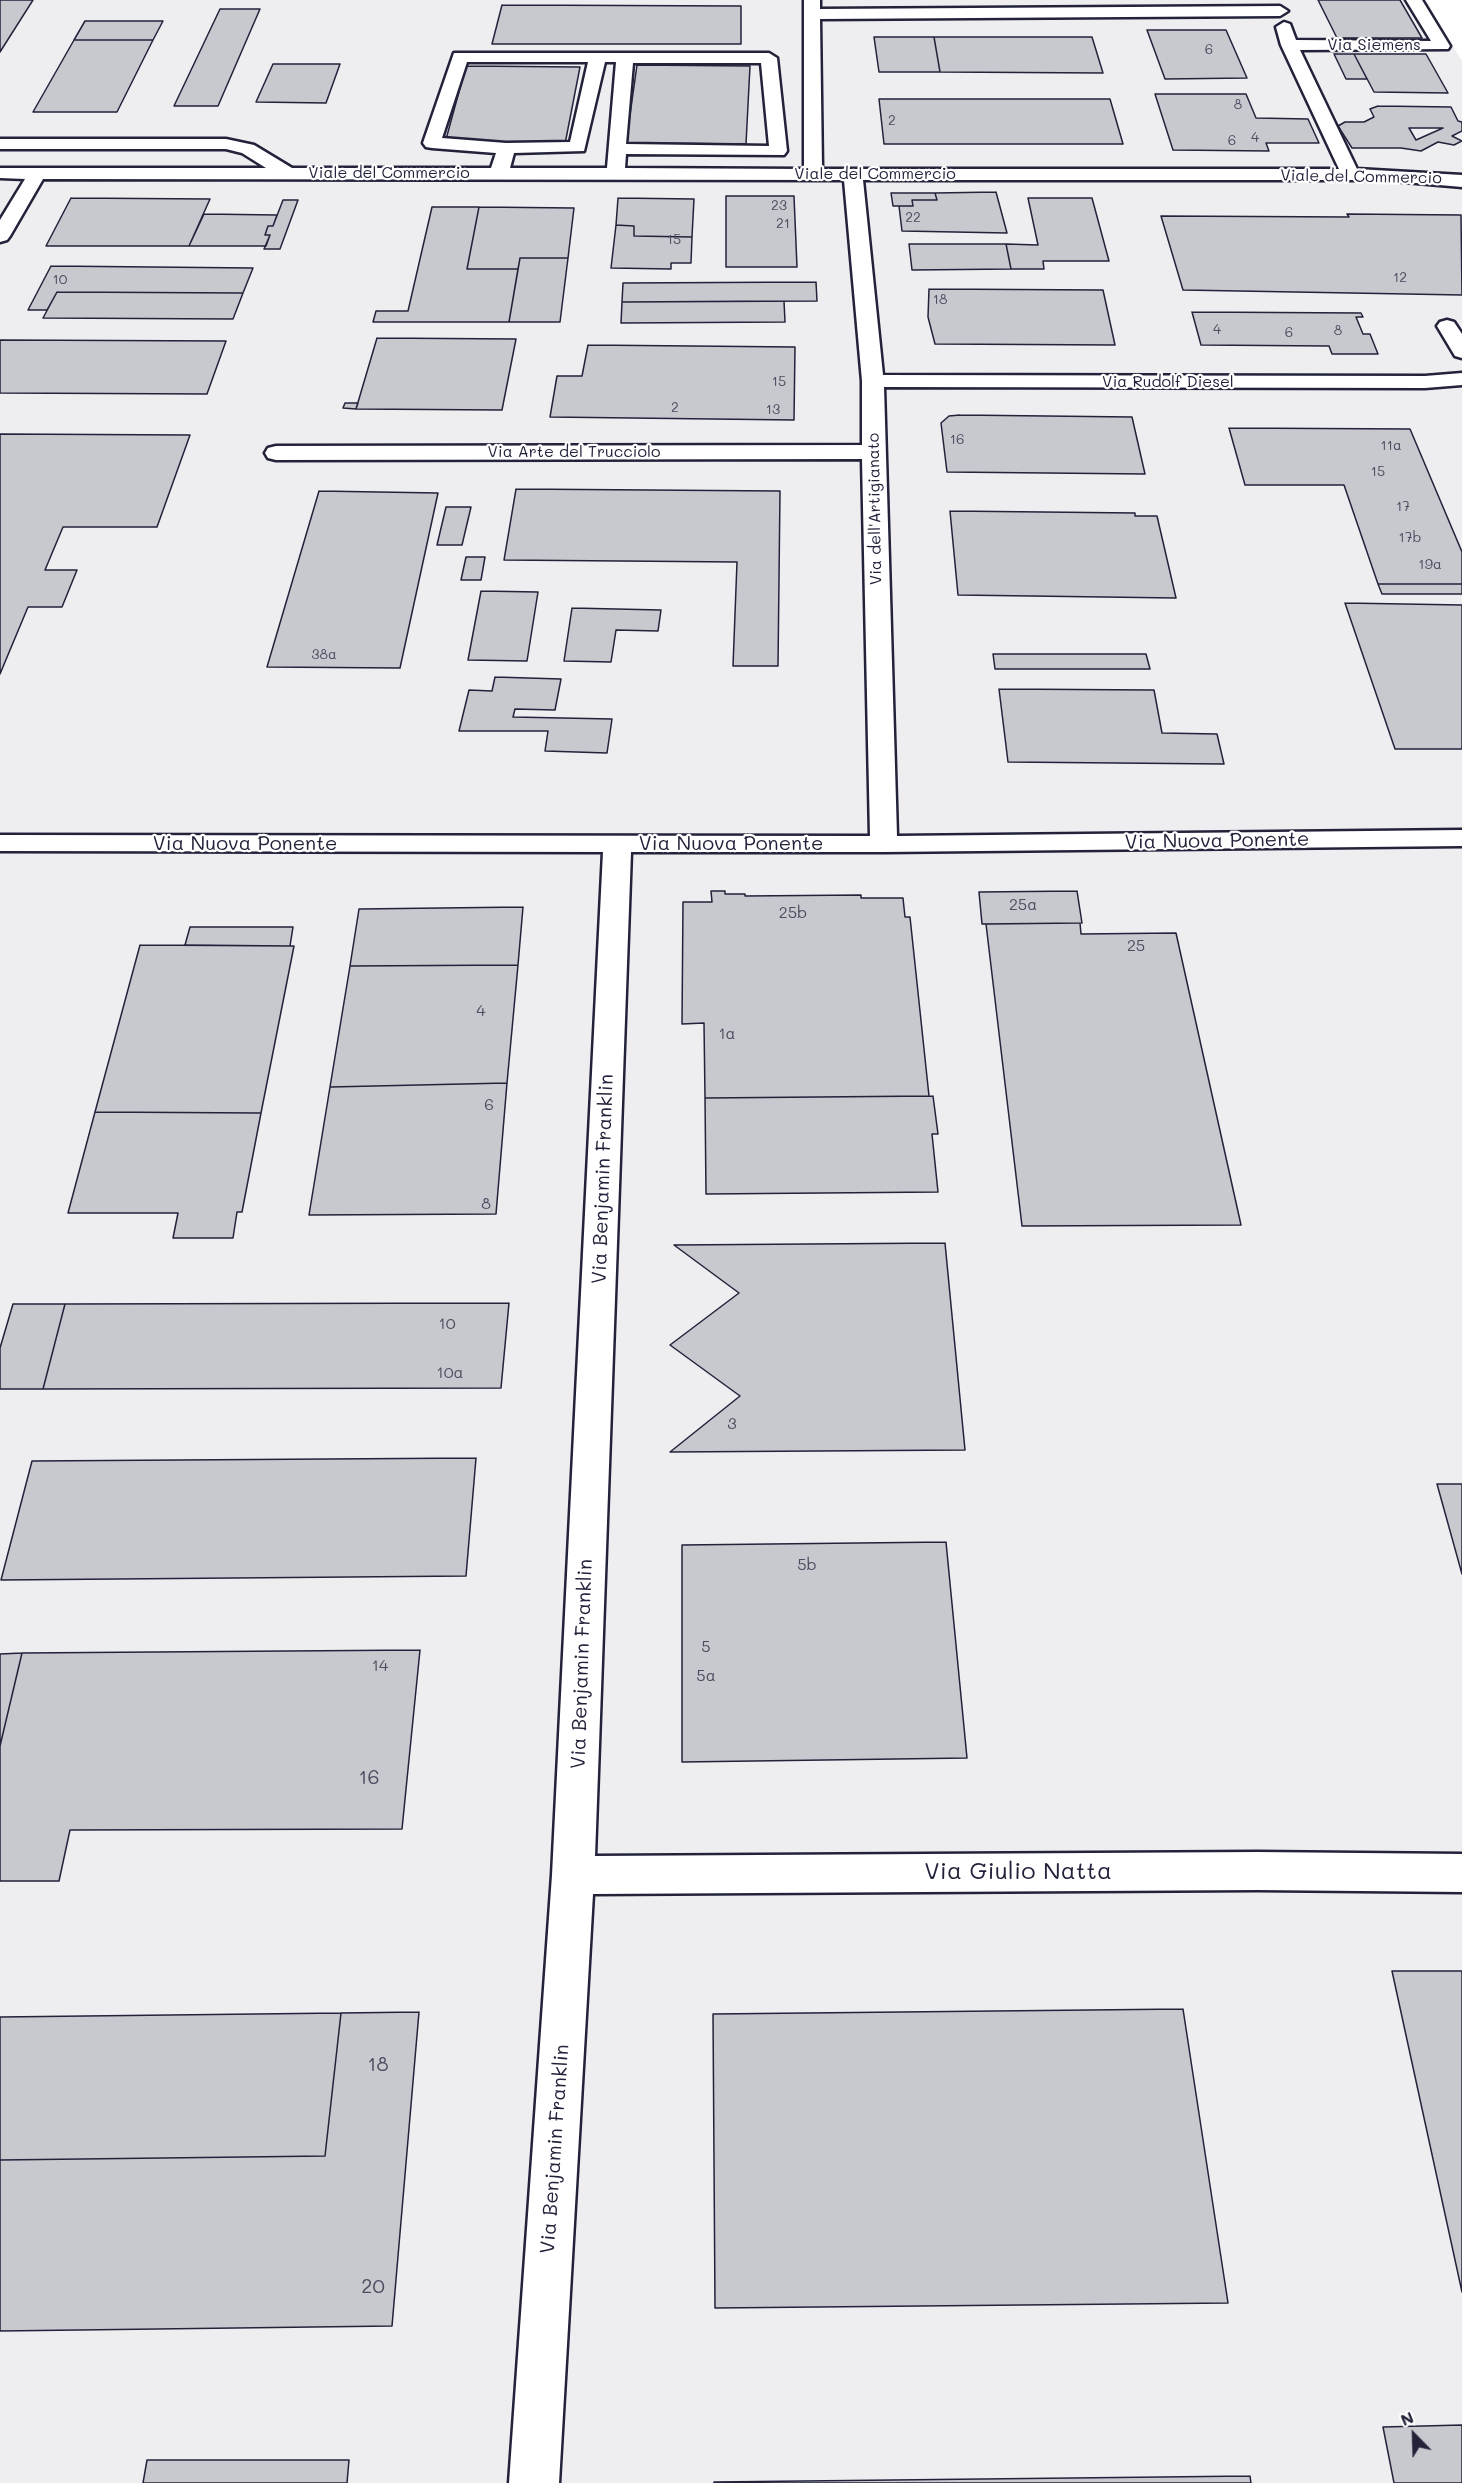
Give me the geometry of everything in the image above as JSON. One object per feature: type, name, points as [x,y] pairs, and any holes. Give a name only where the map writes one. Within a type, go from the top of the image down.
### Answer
[{"type":"street","points":[[856,0],[922,7]]},
{"type":"street","points":[[1159,7],[1239,0]]},
{"type":"street","name":"Via Siemens","points":[[1289,45],[1442,46],[1414,0]]},
{"type":"street","points":[[813,173],[812,7],[1277,5],[1289,45],[1351,175]]},
{"type":"street","points":[[598,57],[578,147],[506,148],[432,143],[460,57],[598,57],[625,57],[769,58],[778,151],[616,149]]},
{"type":"street","points":[[616,174],[616,149],[625,57]]},
{"type":"street","name":"Viale del Commercio","points":[[0,144],[226,144],[248,149],[287,173]]},
{"type":"street","points":[[499,174],[506,148]]},
{"type":"street","points":[[1382,175],[1462,171]]},
{"type":"street","name":"Viale del Commercio","points":[[0,173],[1382,175],[1462,180]]},
{"type":"street","points":[[0,236],[37,173]]},
{"type":"street","name":"Via dell'Artigianato","points":[[853,174],[873,381],[884,844]]},
{"type":"street","points":[[1447,326],[1462,352]]},
{"type":"street","name":"Via Rudolf Diesel","points":[[873,381],[1425,382],[1462,379]]},
{"type":"street","name":"Via Arte del Trucciolo","points":[[276,453],[873,452]]},
{"type":"street","name":"Via Nuova Ponente","points":[[0,843],[617,845],[1462,838]]},
{"type":"street","name":"Via Benjamin Franklin","points":[[534,2483],[573,1875],[617,845]]},
{"type":"street","name":"Via Giulio Natta","points":[[573,1875],[1257,1871],[1462,1873]]},
{"type":"shaded area","points":[[0,0],[1426,0],[1462,61],[1462,2483],[0,2483]]},
{"type":"building","points":[[0,0],[33,0],[0,52]]},
{"type":"building","points":[[1318,0],[1400,0],[1422,38],[1337,38]]},
{"type":"building","points":[[502,5],[741,6],[741,44],[492,44]]},
{"type":"building","points":[[220,9],[260,9],[218,106],[174,106]]},
{"type":"building","points":[[85,21],[163,21],[153,40],[74,40]]},
{"type":"building","points":[[1147,30],[1226,30],[1247,78],[1165,79]]},
{"type":"building","points":[[874,37],[934,37],[940,72],[879,72]]},
{"type":"building","points":[[934,37],[1092,37],[1103,73],[940,72]]},
{"type":"building","points":[[74,40],[153,40],[117,112],[33,112]]},
{"type":"building","points":[[1334,54],[1354,54],[1367,79],[1346,79]]},
{"type":"building","points":[[1354,54],[1426,54],[1448,93],[1374,92]]},
{"type":"building","points":[[273,64],[340,64],[326,103],[256,102]]},
{"type":"building","points":[[637,65],[750,66],[746,144],[626,143]]},
{"type":"building","points":[[466,66],[580,67],[565,144],[445,143]]},
{"type":"building","points":[[1155,94],[1246,94],[1256,118],[1308,119],[1319,143],[1266,143],[1269,151],[1173,150]]},
{"type":"building","points":[[879,99],[1110,99],[1123,144],[884,144]]},
{"type":"building","points":[[1378,106],[1451,107],[1458,121],[1462,122],[1462,131],[1452,136],[1462,141],[1454,145],[1438,142],[1421,151],[1401,148],[1352,148],[1338,126],[1345,122],[1364,122],[1374,117],[1370,109]],"holes":[[[1409,128],[1443,128],[1416,140]]]},
{"type":"building","points":[[996,192],[1007,233],[902,231],[899,206],[913,206],[912,200],[937,200],[935,193]]},
{"type":"building","points":[[891,193],[935,193],[937,200],[912,200],[913,206],[893,206]]},
{"type":"building","points":[[726,196],[794,196],[797,267],[726,267]]},
{"type":"building","points":[[71,198],[210,199],[189,246],[46,246]]},
{"type":"building","points":[[618,198],[694,199],[692,237],[634,236],[634,226],[616,225]]},
{"type":"building","points":[[1028,198],[1092,198],[1109,261],[1043,261],[1044,269],[1011,269],[1006,244],[1038,245]]},
{"type":"building","points":[[283,200],[298,200],[280,249],[264,249],[270,235],[265,235],[268,226],[273,226]]},
{"type":"building","points":[[432,207],[479,207],[467,269],[518,269],[509,322],[373,322],[376,311],[408,311]]},
{"type":"building","points":[[479,207],[574,208],[568,258],[520,258],[518,269],[467,269]]},
{"type":"building","points":[[204,214],[277,215],[273,226],[268,226],[265,235],[270,235],[266,246],[189,246]]},
{"type":"building","points":[[1347,214],[1461,215],[1462,295],[1183,290],[1161,216],[1349,217]]},
{"type":"building","points":[[616,225],[634,226],[634,236],[692,237],[691,263],[671,263],[671,269],[611,268]]},
{"type":"building","points":[[909,244],[1006,244],[1011,269],[912,270]]},
{"type":"building","points":[[520,258],[568,258],[560,322],[509,322]]},
{"type":"building","points":[[51,266],[253,268],[243,293],[57,292],[47,310],[28,310]]},
{"type":"building","points":[[816,282],[817,301],[622,302],[623,283]]},
{"type":"building","points":[[929,289],[1103,290],[1115,345],[935,344],[928,317]]},
{"type":"building","points":[[57,292],[243,293],[233,319],[43,318]]},
{"type":"building","points":[[784,301],[785,322],[621,323],[622,302]]},
{"type":"building","points":[[1192,312],[1361,313],[1363,317],[1356,317],[1363,334],[1370,334],[1378,354],[1332,354],[1329,346],[1201,345]]},
{"type":"building","points":[[377,338],[516,339],[502,410],[356,409]]},
{"type":"building","points":[[0,340],[226,341],[207,394],[0,393]]},
{"type":"building","points":[[588,345],[795,347],[794,420],[550,417],[557,376],[582,376]]},
{"type":"building","points":[[345,403],[358,403],[356,409],[343,408]]},
{"type":"building","points":[[949,416],[1132,417],[1145,474],[947,472],[941,423]]},
{"type":"building","points":[[1229,428],[1410,429],[1462,552],[1462,584],[1378,584],[1344,485],[1245,485]]},
{"type":"building","points":[[0,434],[190,435],[157,527],[63,527],[45,570],[77,570],[62,607],[28,607],[0,674]]},
{"type":"building","points":[[516,489],[780,491],[778,666],[733,666],[737,562],[504,560]]},
{"type":"building","points":[[319,491],[438,493],[400,668],[267,667]]},
{"type":"building","points":[[446,507],[471,507],[462,545],[437,545]]},
{"type":"building","points":[[950,511],[1135,513],[1135,516],[1157,516],[1176,598],[958,595]]},
{"type":"building","points":[[466,557],[485,557],[481,580],[461,580]]},
{"type":"building","points":[[1378,584],[1462,584],[1462,594],[1382,594]]},
{"type":"building","points":[[481,591],[538,592],[527,661],[468,660]]},
{"type":"building","points":[[1345,603],[1462,605],[1462,749],[1395,749]]},
{"type":"building","points":[[572,608],[661,610],[658,631],[616,630],[611,662],[564,661]]},
{"type":"building","points":[[993,654],[1146,654],[1150,669],[995,669]]},
{"type":"building","points":[[495,677],[561,679],[555,710],[515,709],[513,717],[612,719],[607,753],[545,751],[548,731],[459,731],[469,690],[492,691]]},
{"type":"building","points":[[999,689],[1154,690],[1162,733],[1217,734],[1224,764],[1008,762]]},
{"type":"building","points":[[711,891],[725,891],[725,894],[745,894],[745,896],[861,895],[861,898],[903,898],[905,917],[910,917],[929,1096],[705,1098],[704,1023],[682,1024],[683,902],[712,902]]},
{"type":"building","points":[[1077,891],[1082,923],[982,924],[979,892]]},
{"type":"building","points":[[523,907],[518,965],[350,966],[359,909]]},
{"type":"building","points":[[1080,923],[1081,934],[1176,933],[1241,1225],[1022,1226],[986,924]]},
{"type":"building","points":[[190,927],[293,927],[290,946],[185,945]]},
{"type":"building","points":[[140,945],[294,946],[261,1113],[95,1112]]},
{"type":"building","points":[[518,965],[507,1083],[330,1087],[350,966]]},
{"type":"building","points":[[507,1083],[496,1214],[309,1215],[330,1087]]},
{"type":"building","points":[[933,1096],[938,1134],[932,1134],[938,1192],[706,1194],[705,1098]]},
{"type":"building","points":[[95,1112],[261,1113],[242,1212],[237,1212],[233,1238],[173,1238],[178,1213],[68,1213]]},
{"type":"building","points":[[945,1243],[965,1450],[670,1452],[740,1396],[670,1345],[739,1293],[674,1245]]},
{"type":"building","points":[[509,1303],[501,1388],[43,1389],[65,1304]]},
{"type":"building","points":[[13,1304],[65,1304],[43,1389],[0,1389],[0,1348]]},
{"type":"building","points":[[476,1458],[466,1576],[1,1580],[32,1461]]},
{"type":"building","points":[[1437,1484],[1462,1484],[1462,1574]]},
{"type":"building","points":[[946,1542],[967,1758],[682,1762],[682,1545]]},
{"type":"building","points":[[420,1650],[402,1829],[70,1830],[59,1881],[0,1881],[0,1746],[22,1653]]},
{"type":"building","points":[[22,1653],[0,1746],[0,1654]]},
{"type":"building","points":[[1392,1971],[1462,1971],[1462,2292]]},
{"type":"building","points":[[1183,2009],[1228,2303],[715,2308],[713,2014]]},
{"type":"building","points":[[419,2012],[392,2326],[0,2331],[0,2160],[325,2156],[341,2013]]},
{"type":"building","points":[[341,2013],[325,2156],[0,2160],[0,2017]]},
{"type":"building","points":[[1462,2425],[1462,2483],[1394,2483],[1383,2427]]},
{"type":"building","points":[[147,2460],[349,2460],[347,2483],[143,2483]]},
{"type":"building","points":[[1250,2476],[1251,2483],[714,2483],[714,2482]]}]
